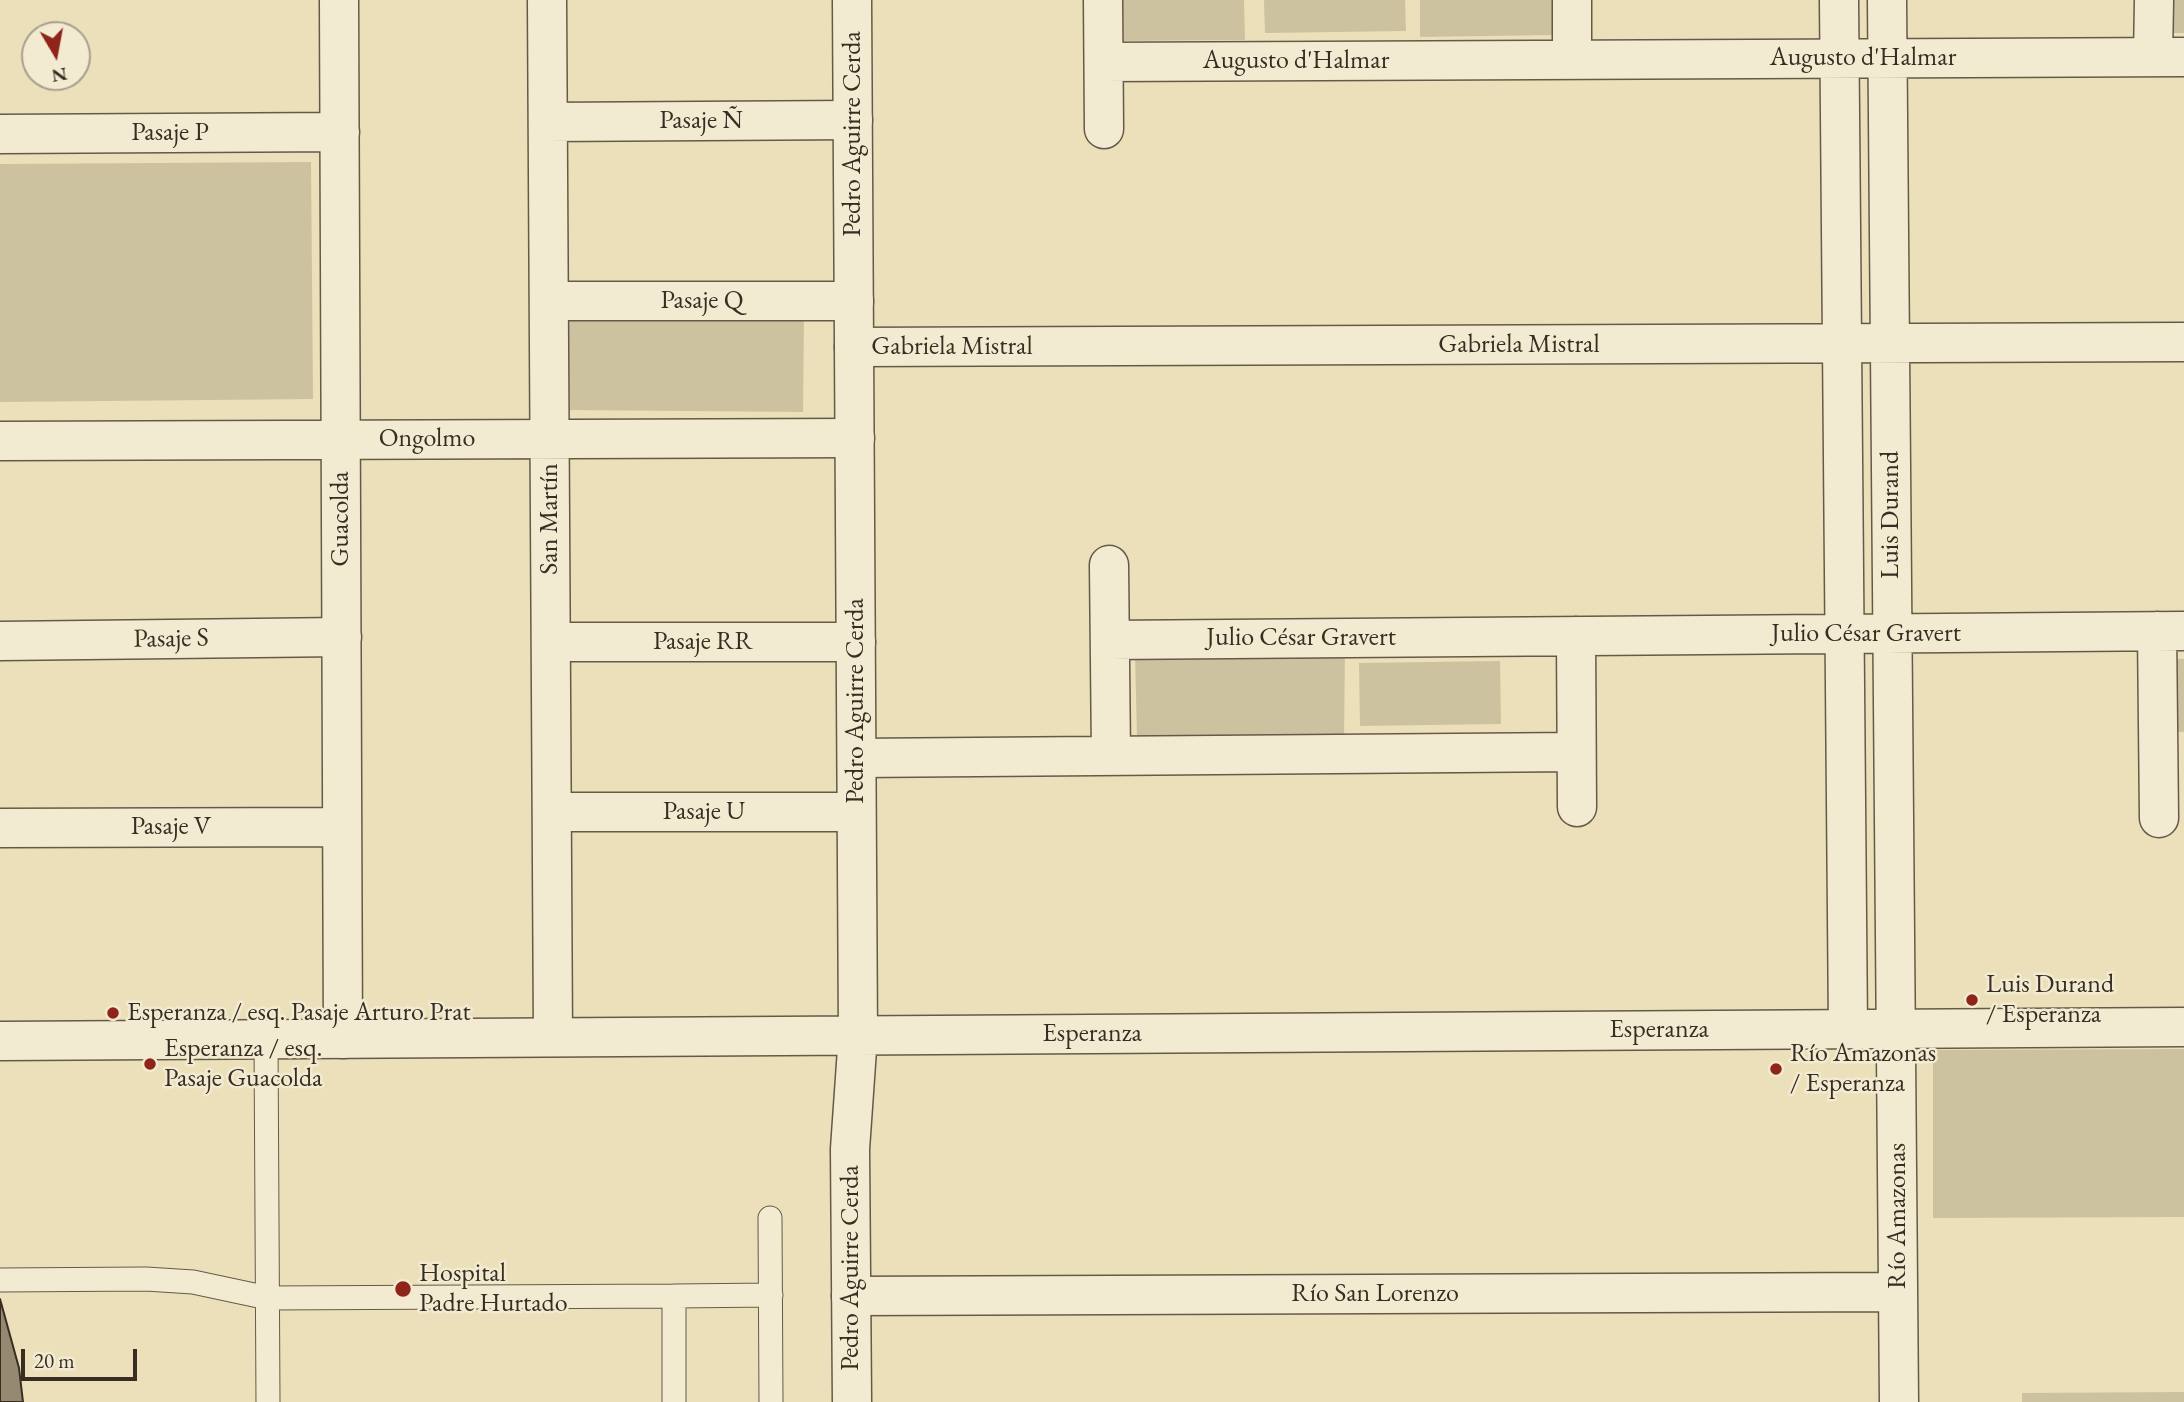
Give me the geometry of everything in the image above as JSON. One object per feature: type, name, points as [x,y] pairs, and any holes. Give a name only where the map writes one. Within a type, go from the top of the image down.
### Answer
[{"type":"street","name":"Guacolda","points":[[340,0],[343,1039]]},
{"type":"street","name":"San Martín","points":[[547,0],[553,1037]]},
{"type":"street","name":"Pedro Aguirre Cerda","points":[[852,0],[858,1035],[850,1149],[852,1402]]},
{"type":"street","points":[[1103,0],[1104,128]]},
{"type":"street","points":[[1572,0],[1572,60]]},
{"type":"street","name":"Luis Durand","points":[[1839,0],[1848,1029]]},
{"type":"street","name":"Luis Durand","points":[[1887,0],[1897,1030]]},
{"type":"street","name":"Augusto d'Halmar","points":[[1104,62],[2168,57],[2154,0]]},
{"type":"street","name":"Pasaje Ñ","points":[[548,122],[853,120]]},
{"type":"street","name":"Pasaje P","points":[[0,134],[340,132]]},
{"type":"street","name":"Pasaje Q","points":[[549,301],[854,301]]},
{"type":"street","name":"Gabriela Mistral","points":[[854,347],[2184,342]]},
{"type":"street","name":"Ongolmo","points":[[0,442],[855,438]]},
{"type":"street","points":[[1109,565],[1111,756]]},
{"type":"street","name":"Julio César Gravert","points":[[1110,640],[2171,631],[2171,751],[2159,818]]},
{"type":"street","points":[[1576,636],[1577,807]]},
{"type":"street","name":"Pasaje S","points":[[0,641],[342,637]]},
{"type":"street","name":"Pasaje RR","points":[[551,642],[856,642]]},
{"type":"street","points":[[856,758],[1576,752]]},
{"type":"street","name":"Pasaje U","points":[[552,812],[856,812]]},
{"type":"street","name":"Pasaje V","points":[[0,828],[342,827]]},
{"type":"street","name":"Esperanza","points":[[0,1041],[2184,1027]]},
{"type":"street","name":"Río Amazonas","points":[[1897,1030],[1899,1402]]},
{"type":"street","name":"Río San Lorenzo","points":[[851,1296],[1898,1292]]},
{"type":"lane","points":[[266,1039],[268,1402]]},
{"type":"lane","points":[[770,1218],[771,1402]]},
{"type":"lane","points":[[0,1280],[146,1279],[193,1282],[268,1298],[771,1296]]},
{"type":"lane","points":[[674,1296],[674,1402]]},
{"type":"shaded area","points":[[1108,0],[1244,0],[1245,40],[1109,41]]},
{"type":"shaded area","points":[[1264,0],[1405,0],[1406,31],[1265,33]]},
{"type":"shaded area","points":[[1420,0],[1556,0],[1556,35],[1420,37]]},
{"type":"shaded area","points":[[2169,0],[2184,0],[2184,33],[2169,33]]},
{"type":"shaded area","points":[[311,162],[313,399],[0,402],[0,164]]},
{"type":"shaded area","points":[[567,312],[804,314],[803,412],[566,410]]},
{"type":"shaded area","points":[[1345,646],[1344,744],[1137,738],[1135,653]]},
{"type":"shaded area","points":[[2175,659],[2184,659],[2184,732],[2178,732]]},
{"type":"shaded area","points":[[1500,661],[1501,724],[1360,726],[1359,663]]},
{"type":"shaded area","points":[[2184,1049],[2184,1217],[1933,1218],[1933,1050]]},
{"type":"shaded area","points":[[2184,1392],[2184,1402],[2022,1402],[2022,1393]]},
{"type":"building","points":[[0,1299],[19,1368],[23,1402],[0,1402]]},
{"type":"place","name":"Luis Durand / Esperanza","points":[[1972,1000]]},
{"type":"place","name":"Esperanza / esq. Pasaje Arturo Prat","points":[[113,1013]]},
{"type":"place","name":"Esperanza / esq. Pasaje Guacolda","points":[[150,1064]]},
{"type":"place","name":"Río Amazonas / Esperanza","points":[[1776,1069]]},
{"type":"place","name":"Hospital Padre Hurtado","points":[[403,1289]]}]
